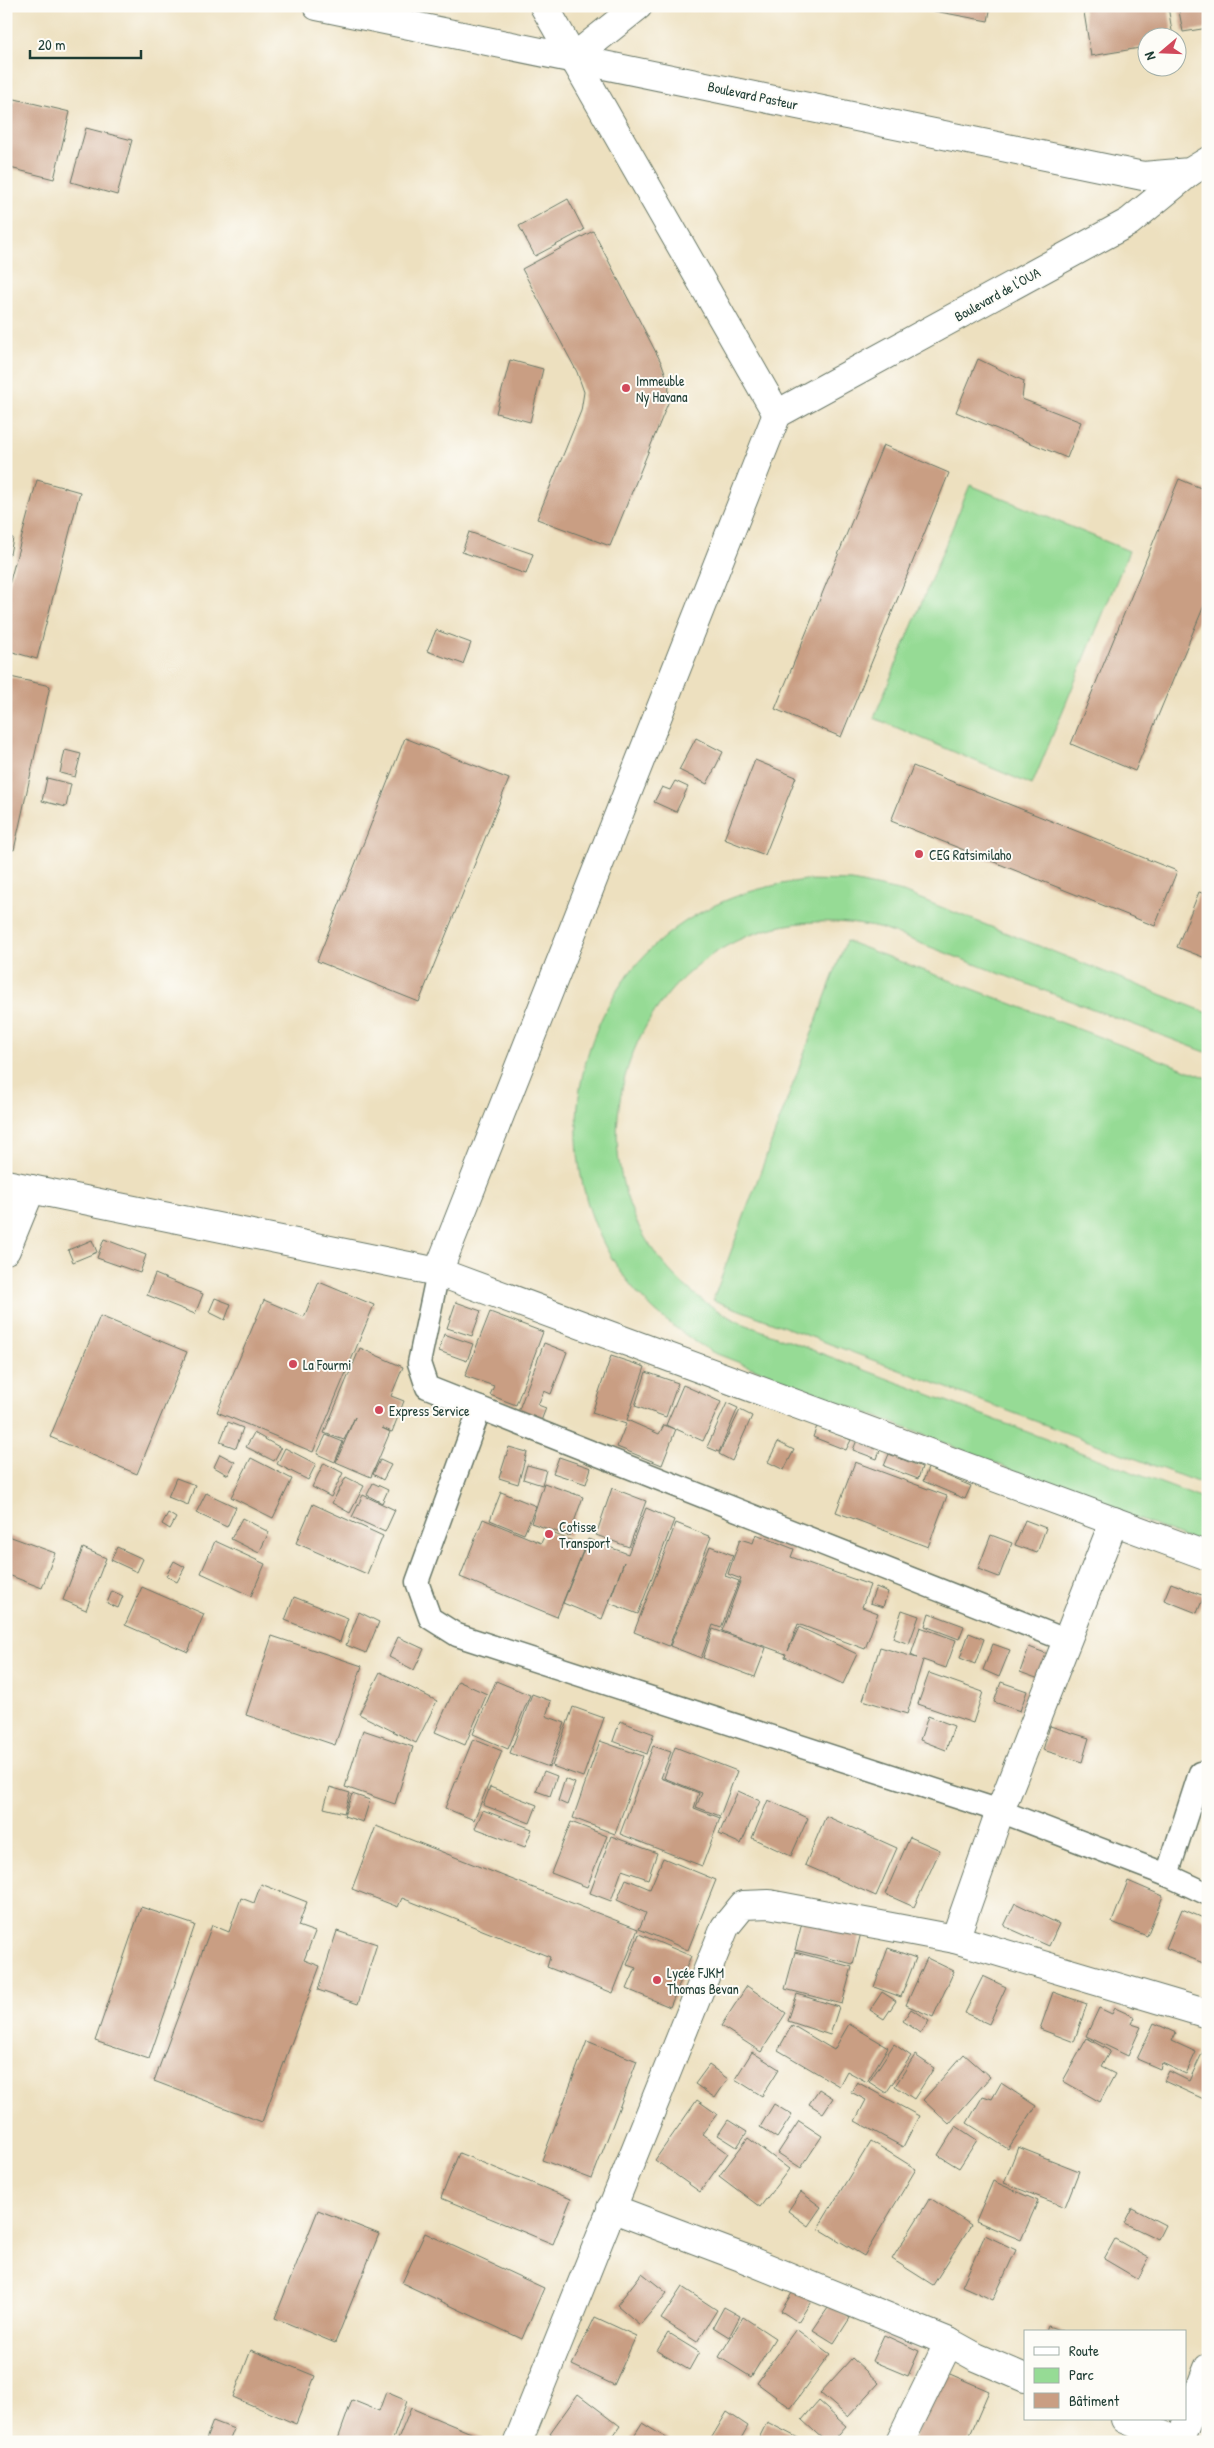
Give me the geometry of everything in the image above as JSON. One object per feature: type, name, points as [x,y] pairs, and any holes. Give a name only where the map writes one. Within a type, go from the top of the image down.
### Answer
[{"type":"street","name":"Boulevard Pasteur","points":[[317,6],[1143,176],[1199,166]]},
{"type":"street","points":[[438,1272],[777,414],[544,6]]},
{"type":"street","points":[[573,58],[638,6]]},
{"type":"street","name":"Boulevard de l'OUA","points":[[777,414],[1129,222],[1199,166]]},
{"type":"street","points":[[6,1250],[19,1186],[438,1272],[1208,1556]]},
{"type":"street","points":[[955,1939],[1000,1811],[1114,1520]]},
{"type":"street","points":[[518,2442],[725,1927],[743,1906],[769,1904],[955,1939],[1208,2014]]},
{"type":"street","points":[[611,2208],[741,2257],[949,2342],[976,2357],[1024,2378]]},
{"type":"street","points":[[900,2442],[949,2342]]},
{"type":"street","points":[[1127,2420],[1179,2442],[1208,2368]]},
{"type":"lane","points":[[438,1272],[419,1363],[428,1387],[1068,1641]]},
{"type":"lane","points":[[480,1408],[417,1582],[430,1618],[457,1635],[1000,1811],[1167,1875],[1208,1894]]},
{"type":"lane","points":[[1167,1875],[1200,1773],[1208,1776]]},
{"type":"green space","points":[[970,485],[1129,551],[1032,785],[874,718]]},
{"type":"green space","points":[[806,880],[852,881],[903,892],[1208,1013],[1208,1053],[883,929],[795,924],[722,949],[666,997],[630,1060],[617,1132],[629,1204],[669,1270],[739,1322],[1208,1501],[1208,1544],[1186,1538],[712,1352],[665,1320],[644,1301],[626,1279],[600,1235],[583,1187],[577,1137],[580,1087],[593,1039],[615,994],[646,954],[686,921],[729,899],[759,889]]},
{"type":"green space","points":[[846,941],[1208,1078],[1208,1486],[713,1300]]},
{"type":"building","points":[[930,6],[991,6],[988,21],[929,10]]},
{"type":"building","points":[[1083,6],[1168,6],[1171,28],[1136,28],[1136,49],[1091,56]]},
{"type":"building","points":[[1178,6],[1208,6],[1208,28],[1186,32],[1186,28],[1182,28]]},
{"type":"building","points":[[15,99],[70,112],[54,179],[6,167],[6,134]]},
{"type":"building","points":[[86,128],[132,140],[117,195],[71,182]]},
{"type":"building","points":[[568,199],[584,230],[535,256],[519,226]]},
{"type":"building","name":"Immeuble Ny Havana","points":[[593,231],[662,364],[669,384],[668,403],[610,546],[537,519],[581,411],[584,392],[577,372],[522,269]]},
{"type":"building","points":[[978,359],[1024,381],[1022,399],[1081,422],[1067,458],[956,412]]},
{"type":"building","points":[[510,360],[543,369],[530,422],[496,413]]},
{"type":"building","points":[[883,445],[949,473],[841,737],[775,709]]},
{"type":"building","points":[[1179,479],[1208,491],[1208,596],[1135,771],[1071,744]]},
{"type":"building","points":[[37,480],[80,492],[37,659],[6,650],[6,596]]},
{"type":"building","points":[[469,532],[533,554],[526,574],[462,552]]},
{"type":"building","points":[[6,536],[13,538],[10,554],[6,553]]},
{"type":"building","points":[[436,630],[471,643],[463,664],[427,651]]},
{"type":"building","points":[[6,676],[50,686],[14,850],[6,848]]},
{"type":"building","points":[[405,738],[509,779],[419,1002],[317,961]]},
{"type":"building","points":[[696,738],[723,752],[707,784],[679,770]]},
{"type":"building","points":[[65,750],[81,754],[75,777],[60,773]]},
{"type":"building","points":[[755,760],[796,777],[765,855],[724,839]]},
{"type":"building","points":[[913,766],[1177,871],[1155,926],[891,821]]},
{"type":"building","points":[[47,778],[71,784],[66,807],[42,801]]},
{"type":"building","points":[[675,781],[688,787],[676,812],[654,802],[662,787],[670,790]]},
{"type":"building","points":[[1199,892],[1208,895],[1208,959],[1177,947]]},
{"type":"building","points":[[104,1239],[146,1255],[140,1273],[97,1258]]},
{"type":"building","points":[[92,1240],[97,1252],[73,1262],[68,1250]]},
{"type":"building","points":[[155,1274],[203,1294],[195,1314],[147,1295]]},
{"type":"building","name":"La Fourmi","points":[[319,1282],[374,1305],[313,1452],[217,1412],[264,1300],[304,1317]]},
{"type":"building","points":[[215,1298],[231,1304],[225,1320],[209,1312]]},
{"type":"building","points":[[456,1302],[481,1311],[472,1336],[447,1328]]},
{"type":"building","points":[[490,1312],[543,1332],[516,1405],[490,1395],[494,1386],[465,1376]]},
{"type":"building","points":[[100,1316],[187,1352],[137,1474],[50,1437]]},
{"type":"building","points":[[444,1334],[473,1344],[467,1361],[439,1351]]},
{"type":"building","points":[[544,1343],[567,1352],[551,1394],[544,1391],[538,1405],[546,1408],[541,1421],[518,1412]]},
{"type":"building","points":[[360,1348],[403,1367],[391,1396],[404,1401],[392,1432],[382,1428],[390,1432],[371,1477],[336,1462],[355,1417],[344,1440],[324,1433]]},
{"type":"building","points":[[611,1356],[645,1367],[627,1420],[659,1434],[664,1425],[674,1429],[666,1425],[683,1385],[721,1402],[703,1441],[676,1429],[662,1465],[617,1447],[626,1424],[592,1413]]},
{"type":"building","points":[[646,1372],[678,1383],[666,1417],[635,1406]]},
{"type":"building","points":[[727,1403],[738,1408],[719,1452],[707,1447]]},
{"type":"building","points":[[740,1410],[752,1416],[732,1461],[719,1454]]},
{"type":"building","points":[[228,1422],[243,1428],[236,1448],[220,1442]]},
{"type":"building","points":[[817,1426],[851,1440],[846,1450],[813,1437]]},
{"type":"building","points":[[254,1433],[281,1448],[274,1461],[246,1447]]},
{"type":"building","points":[[326,1435],[343,1442],[335,1462],[317,1454]]},
{"type":"building","points":[[857,1440],[880,1450],[877,1459],[853,1450]]},
{"type":"building","points":[[778,1442],[794,1450],[784,1470],[768,1462]]},
{"type":"building","points":[[509,1447],[527,1452],[518,1484],[499,1478]]},
{"type":"building","points":[[285,1448],[316,1464],[308,1480],[277,1464]]},
{"type":"building","points":[[220,1454],[235,1462],[228,1475],[214,1467]]},
{"type":"building","points":[[889,1454],[922,1467],[918,1479],[884,1466]]},
{"type":"building","points":[[559,1457],[591,1468],[586,1484],[553,1473]]},
{"type":"building","points":[[251,1458],[292,1479],[273,1518],[231,1497]]},
{"type":"building","points":[[380,1460],[391,1465],[383,1480],[373,1474]]},
{"type":"building","points":[[855,1462],[947,1496],[928,1547],[836,1512]]},
{"type":"building","points":[[324,1463],[343,1473],[331,1497],[312,1487]]},
{"type":"building","points":[[527,1465],[546,1470],[542,1485],[523,1479]]},
{"type":"building","points":[[928,1468],[971,1486],[965,1499],[923,1481]]},
{"type":"building","points":[[346,1477],[364,1486],[350,1513],[332,1503]]},
{"type":"building","points":[[176,1478],[195,1485],[188,1505],[168,1497]]},
{"type":"building","points":[[373,1483],[388,1490],[382,1503],[367,1495]]},
{"type":"building","points":[[544,1483],[583,1497],[569,1536],[531,1523]]},
{"type":"building","points":[[612,1488],[646,1501],[629,1547],[596,1535]]},
{"type":"building","points":[[501,1492],[536,1506],[524,1534],[490,1520]]},
{"type":"building","points":[[206,1493],[236,1507],[227,1527],[196,1513]]},
{"type":"building","points":[[363,1495],[395,1510],[385,1532],[352,1517]]},
{"type":"building","points":[[313,1504],[383,1536],[367,1574],[296,1543]]},
{"type":"building","points":[[646,1508],[674,1520],[638,1614],[609,1603],[624,1562],[602,1619],[563,1603],[588,1539],[628,1554]]},
{"type":"building","points":[[168,1513],[176,1518],[170,1529],[162,1524]]},
{"type":"building","points":[[242,1518],[269,1532],[259,1553],[231,1539]]},
{"type":"building","points":[[483,1519],[541,1543],[547,1531],[585,1546],[557,1617],[460,1577]]},
{"type":"building","points":[[1025,1520],[1046,1528],[1037,1553],[1015,1545]]},
{"type":"building","points":[[676,1523],[711,1537],[669,1646],[634,1632]]},
{"type":"building","points":[[756,1534],[794,1549],[791,1557],[870,1585],[862,1607],[878,1613],[865,1649],[798,1624],[788,1651],[799,1627],[857,1654],[843,1684],[785,1657],[786,1654],[722,1631],[741,1579],[728,1574],[740,1539],[753,1543]]},
{"type":"building","points":[[6,1535],[55,1553],[42,1588],[6,1574]]},
{"type":"building","points":[[991,1535],[1012,1543],[999,1577],[978,1569]]},
{"type":"building","points":[[215,1541],[265,1564],[251,1596],[201,1573]]},
{"type":"building","points":[[710,1546],[733,1555],[725,1576],[739,1581],[721,1628],[713,1625],[701,1658],[670,1646]]},
{"type":"building","points":[[117,1547],[143,1559],[137,1572],[111,1560]]},
{"type":"building","points":[[83,1548],[106,1558],[86,1610],[63,1600]]},
{"type":"building","points":[[174,1561],[185,1567],[177,1582],[166,1576]]},
{"type":"building","points":[[1171,1583],[1204,1596],[1197,1613],[1164,1600]]},
{"type":"building","points":[[142,1587],[204,1614],[188,1652],[125,1625]]},
{"type":"building","points":[[876,1587],[888,1592],[883,1607],[870,1603]]},
{"type":"building","points":[[112,1591],[123,1596],[118,1608],[107,1603]]},
{"type":"building","points":[[294,1597],[348,1618],[340,1642],[285,1620]]},
{"type":"building","points":[[902,1610],[919,1616],[909,1644],[893,1638]]},
{"type":"building","points":[[359,1612],[379,1622],[366,1653],[346,1645]]},
{"type":"building","points":[[929,1613],[964,1626],[959,1639],[925,1626]]},
{"type":"building","points":[[920,1627],[956,1640],[946,1668],[923,1660],[907,1714],[863,1700],[880,1647],[917,1658],[911,1655]]},
{"type":"building","points":[[713,1629],[766,1648],[755,1677],[703,1658]]},
{"type":"building","points":[[969,1633],[984,1639],[975,1664],[960,1658]]},
{"type":"building","points":[[272,1636],[362,1666],[335,1745],[246,1715]]},
{"type":"building","points":[[398,1637],[424,1649],[414,1670],[389,1657]]},
{"type":"building","points":[[993,1644],[1010,1650],[999,1677],[983,1670]]},
{"type":"building","points":[[1029,1647],[1048,1654],[1039,1679],[1020,1672]]},
{"type":"building","points":[[380,1672],[437,1701],[416,1743],[359,1714]]},
{"type":"building","points":[[929,1673],[983,1692],[973,1723],[918,1704]]},
{"type":"building","points":[[458,1681],[487,1694],[465,1745],[435,1732]]},
{"type":"building","points":[[496,1681],[530,1695],[508,1749],[473,1734]]},
{"type":"building","points":[[1001,1682],[1027,1691],[1020,1711],[994,1702]]},
{"type":"building","points":[[532,1694],[551,1701],[546,1716],[565,1723],[549,1767],[510,1753]]},
{"type":"building","points":[[573,1707],[604,1718],[583,1777],[552,1766]]},
{"type":"building","points":[[928,1716],[954,1726],[946,1750],[920,1740]]},
{"type":"building","points":[[620,1721],[654,1734],[647,1754],[613,1741]]},
{"type":"building","points":[[1050,1726],[1089,1738],[1082,1762],[1043,1750]]},
{"type":"building","points":[[363,1730],[413,1747],[395,1804],[345,1787]]},
{"type":"building","points":[[473,1739],[502,1751],[474,1820],[445,1808]]},
{"type":"building","points":[[600,1741],[643,1756],[615,1834],[573,1818]]},
{"type":"building","points":[[653,1746],[671,1752],[661,1778],[699,1793],[694,1808],[720,1818],[702,1866],[620,1834]]},
{"type":"building","points":[[675,1747],[737,1771],[720,1816],[696,1807],[702,1793],[664,1778]]},
{"type":"building","points":[[544,1771],[557,1776],[550,1796],[536,1791]]},
{"type":"building","points":[[565,1779],[575,1783],[567,1805],[558,1801]]},
{"type":"building","points":[[330,1787],[350,1793],[344,1813],[324,1808]]},
{"type":"building","points":[[490,1787],[537,1805],[530,1823],[483,1805]]},
{"type":"building","points":[[738,1791],[760,1801],[741,1844],[719,1834]]},
{"type":"building","points":[[352,1794],[370,1800],[363,1822],[344,1816]]},
{"type":"building","points":[[768,1800],[808,1818],[791,1856],[752,1838]]},
{"type":"building","points":[[483,1810],[532,1829],[525,1847],[475,1828]]},
{"type":"building","points":[[826,1816],[897,1848],[876,1896],[805,1865]]},
{"type":"building","points":[[571,1822],[607,1836],[587,1887],[551,1873]]},
{"type":"building","points":[[376,1826],[638,1929],[613,1993],[547,1967],[550,1957],[402,1898],[398,1907],[352,1889]]},
{"type":"building","points":[[611,1836],[657,1853],[648,1879],[622,1870],[611,1901],[590,1893]]},
{"type":"building","points":[[910,1837],[940,1850],[914,1907],[885,1894]]},
{"type":"building","points":[[663,1858],[716,1880],[688,1950],[639,1929],[646,1913],[617,1900],[626,1879],[650,1889]]},
{"type":"building","points":[[1128,1881],[1163,1896],[1147,1936],[1112,1922]]},
{"type":"building","points":[[261,1884],[307,1902],[298,1926],[315,1932],[304,1960],[320,1966],[262,2122],[154,2081],[212,1925],[229,1932],[241,1898],[254,1903]]},
{"type":"building","points":[[1015,1903],[1059,1924],[1049,1946],[1004,1926]]},
{"type":"building","points":[[141,1907],[195,1925],[149,2059],[95,2041]]},
{"type":"building","points":[[1182,1909],[1208,1920],[1208,1965],[1166,1948]]},
{"type":"building","points":[[803,1919],[861,1933],[853,1964],[795,1950]]},
{"type":"building","points":[[337,1931],[377,1944],[358,2004],[318,1990]]},
{"type":"building","points":[[639,1934],[691,1956],[670,2007],[627,1989],[636,1968],[627,1965]]},
{"type":"building","points":[[888,1948],[916,1958],[901,1997],[874,1987]]},
{"type":"building","points":[[795,1952],[852,1967],[842,2004],[785,1989]]},
{"type":"building","points":[[927,1958],[954,1971],[933,2017],[906,2005]]},
{"type":"building","points":[[983,1976],[1006,1987],[989,2024],[965,2013]]},
{"type":"building","points":[[747,1986],[786,2013],[761,2052],[721,2026]]},
{"type":"building","points":[[882,1992],[896,2001],[884,2019],[870,2010]]},
{"type":"building","points":[[1053,1992],[1087,2004],[1074,2042],[1040,2029]]},
{"type":"building","points":[[797,1994],[839,2007],[830,2035],[788,2021]]},
{"type":"building","points":[[1099,2008],[1112,2014],[1115,2008],[1135,2017],[1132,2024],[1141,2027],[1128,2056],[1086,2036]]},
{"type":"building","points":[[911,2009],[929,2021],[921,2033],[903,2021]]},
{"type":"building","points":[[1154,2023],[1176,2033],[1172,2041],[1196,2052],[1186,2074],[1162,2063],[1160,2069],[1137,2059]]},
{"type":"building","points":[[849,2024],[888,2047],[867,2082],[847,2071],[839,2086],[778,2050],[792,2025],[834,2050]]},
{"type":"building","points":[[1087,2038],[1110,2051],[1101,2067],[1115,2074],[1100,2102],[1063,2081]]},
{"type":"building","points":[[587,2041],[637,2061],[592,2179],[542,2160]]},
{"type":"building","points":[[894,2044],[911,2056],[886,2093],[869,2082]]},
{"type":"building","points":[[1206,2045],[1208,2046],[1208,2101],[1164,2081],[1169,2071],[1189,2081]]},
{"type":"building","points":[[752,2052],[779,2069],[762,2096],[735,2079]]},
{"type":"building","points":[[964,2054],[990,2077],[949,2124],[923,2100]]},
{"type":"building","points":[[915,2055],[934,2068],[914,2099],[895,2086]]},
{"type":"building","points":[[709,2065],[728,2079],[715,2098],[695,2084]]},
{"type":"building","points":[[857,2082],[919,2116],[903,2147],[855,2121],[866,2100],[851,2092]]},
{"type":"building","points":[[1001,2083],[1036,2106],[1008,2149],[967,2123],[983,2096],[992,2099]]},
{"type":"building","points":[[819,2089],[833,2098],[823,2113],[809,2104]]},
{"type":"building","points":[[697,2100],[717,2114],[702,2134],[728,2153],[700,2192],[655,2160]]},
{"type":"building","points":[[774,2104],[792,2115],[777,2138],[760,2127]]},
{"type":"building","points":[[728,2120],[747,2132],[737,2147],[718,2135]]},
{"type":"building","points":[[799,2121],[822,2136],[801,2168],[778,2153]]},
{"type":"building","points":[[956,2126],[977,2140],[959,2168],[938,2155]]},
{"type":"building","points":[[748,2138],[789,2169],[760,2207],[719,2176]]},
{"type":"building","points":[[871,2141],[916,2169],[864,2256],[818,2228]]},
{"type":"building","points":[[1018,2147],[1079,2171],[1065,2207],[1004,2183]]},
{"type":"building","points":[[459,2153],[571,2199],[553,2244],[441,2198]]},
{"type":"building","points":[[993,2181],[1038,2201],[1021,2240],[976,2221]]},
{"type":"building","points":[[801,2192],[821,2207],[808,2226],[788,2211]]},
{"type":"building","points":[[930,2198],[971,2225],[933,2285],[892,2259]]},
{"type":"building","points":[[1132,2208],[1165,2225],[1158,2239],[1124,2223]]},
{"type":"building","points":[[318,2210],[379,2234],[335,2343],[275,2318]]},
{"type":"building","points":[[425,2233],[544,2288],[522,2339],[402,2283]]},
{"type":"building","points":[[985,2235],[1016,2250],[993,2300],[962,2286]]},
{"type":"building","points":[[1115,2239],[1149,2258],[1138,2279],[1104,2259]]},
{"type":"building","points":[[642,2273],[667,2293],[640,2325],[617,2305]]},
{"type":"building","points":[[682,2287],[717,2310],[697,2342],[661,2319]]},
{"type":"building","points":[[795,2288],[812,2300],[798,2322],[781,2311]]},
{"type":"building","points":[[830,2305],[850,2318],[834,2343],[813,2330]]},
{"type":"building","points":[[724,2307],[740,2316],[729,2337],[713,2327]]},
{"type":"building","points":[[595,2317],[636,2336],[614,2385],[572,2365]]},
{"type":"building","points":[[743,2317],[775,2338],[751,2377],[719,2357]]},
{"type":"building","points":[[1048,2326],[1059,2330],[1047,2330]]},
{"type":"building","points":[[796,2329],[830,2354],[791,2408],[757,2383]]},
{"type":"building","points":[[668,2333],[699,2352],[689,2370],[657,2351]]},
{"type":"building","points":[[884,2335],[919,2351],[908,2376],[872,2361]]},
{"type":"building","points":[[251,2350],[315,2376],[296,2424],[233,2397]]},
{"type":"building","points":[[852,2358],[879,2383],[848,2417],[820,2393]]},
{"type":"building","points":[[943,2371],[989,2391],[967,2442],[913,2442]]},
{"type":"building","points":[[386,2392],[407,2401],[392,2442],[337,2442],[352,2400],[379,2411]]},
{"type":"building","points":[[578,2394],[620,2426],[609,2442],[562,2442],[550,2433]]},
{"type":"building","points":[[818,2401],[846,2426],[832,2442],[826,2442],[802,2420]]},
{"type":"building","points":[[411,2408],[483,2438],[482,2442],[397,2442]]},
{"type":"building","points":[[727,2412],[748,2426],[739,2442],[709,2442]]},
{"type":"building","points":[[213,2421],[234,2429],[229,2442],[205,2442]]},
{"type":"building","points":[[767,2422],[806,2442],[757,2442]]},
{"type":"building","points":[[642,2423],[673,2442],[630,2442]]},
{"type":"place","name":"Immeuble Ny Havana","points":[[626,388]]},
{"type":"place","name":"CEG Ratsimilaho","points":[[919,854]]},
{"type":"place","name":"La Fourmi","points":[[293,1364]]},
{"type":"place","name":"Express Service","points":[[379,1410]]},
{"type":"place","name":"Cotisse Transport","points":[[549,1534]]},
{"type":"place","name":"Lycée FJKM Thomas Bevan","points":[[657,1980]]}]
